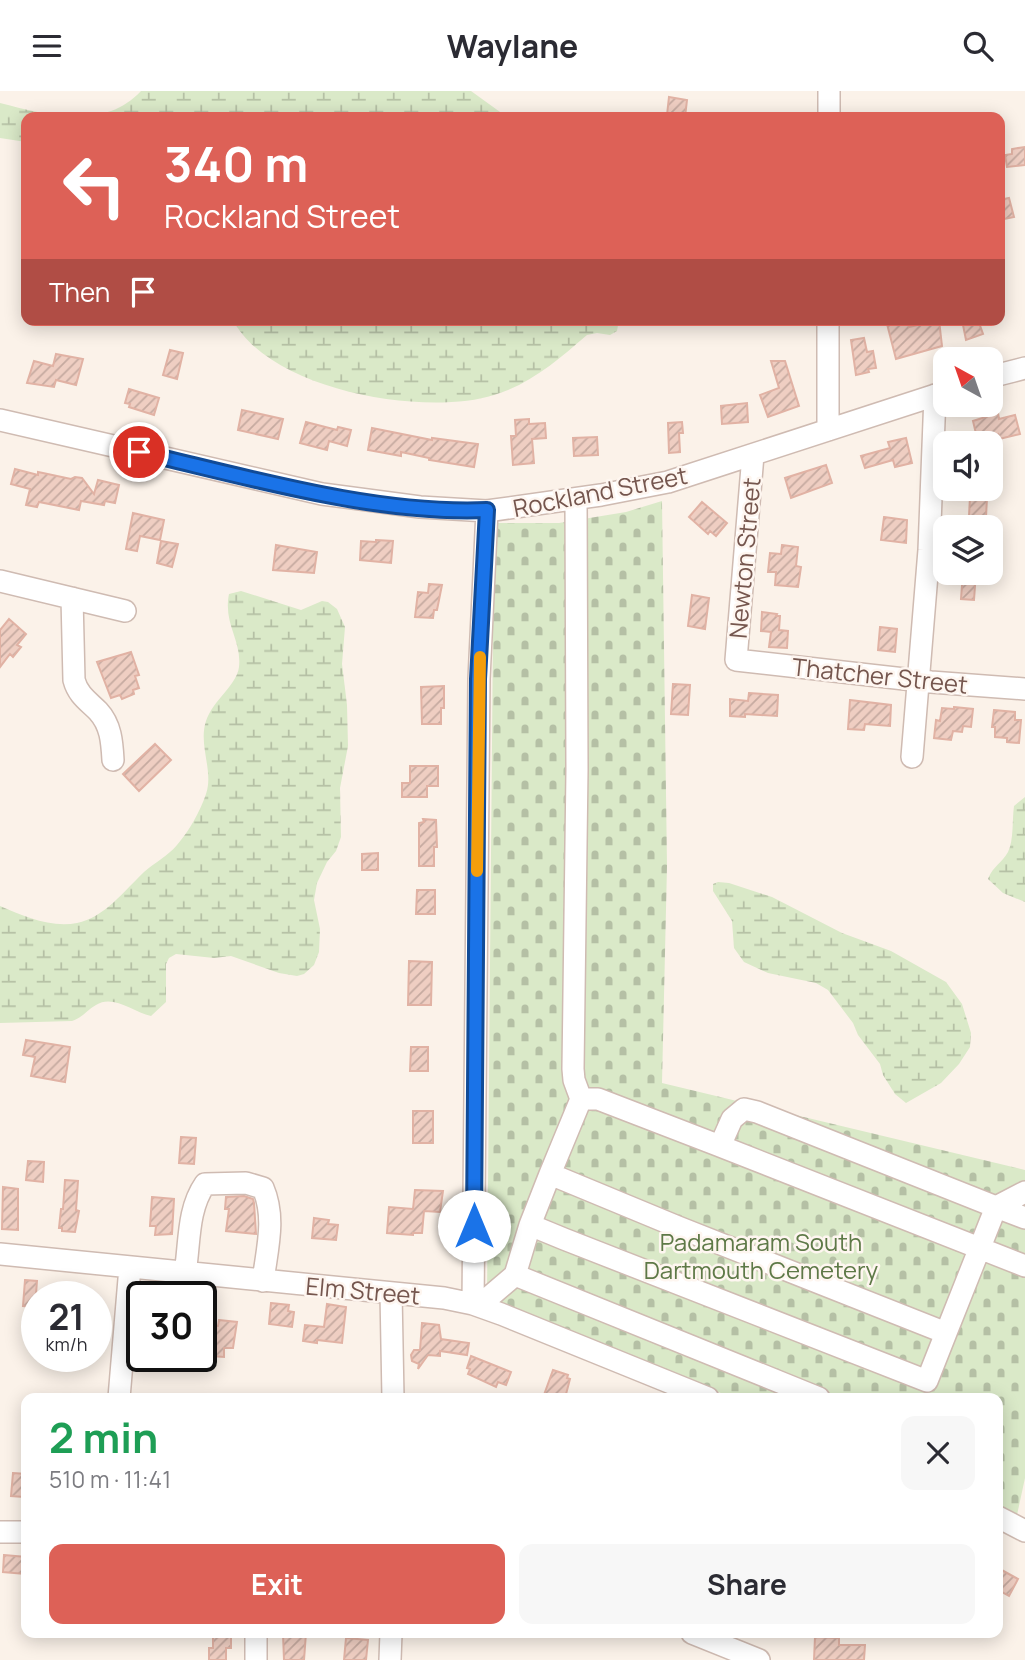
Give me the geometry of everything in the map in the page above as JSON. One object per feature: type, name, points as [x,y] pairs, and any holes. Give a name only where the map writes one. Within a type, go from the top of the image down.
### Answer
[{"type":"street","points":[[829,91],[829,112]]},
{"type":"street","points":[[828,326],[828,430]]},
{"type":"street","points":[[1003,374],[1025,368]]},
{"type":"street","name":"Rockland Street","points":[[1,422],[322,494],[433,509],[487,510],[576,499],[668,482],[933,395]]},
{"type":"street","points":[[912,757],[920,681],[938,417]]},
{"type":"street","name":"Newton Street","points":[[736,660],[753,455]]},
{"type":"street","points":[[487,510],[478,679],[473,1304],[488,1299],[515,1275],[530,1225],[581,1099],[573,1069],[577,743],[576,499]]},
{"type":"street","points":[[0,581],[125,611]]},
{"type":"street","points":[[72,598],[76,689],[100,713],[108,728],[112,738],[113,760]]},
{"type":"street","name":"Thatcher Street","points":[[736,660],[920,681],[1025,689]]},
{"type":"street","points":[[581,1099],[597,1099],[1025,1266]]},
{"type":"street","points":[[720,1146],[732,1119],[744,1109],[757,1112],[1025,1218]]},
{"type":"street","points":[[550,1174],[946,1333]]},
{"type":"street","points":[[185,1273],[191,1214],[197,1196],[205,1184],[246,1183],[263,1188],[268,1200],[271,1220],[263,1281]]},
{"type":"street","points":[[530,1225],[923,1390],[996,1207],[1025,1192]]},
{"type":"street","name":"Elm Street","points":[[0,1254],[444,1298],[473,1304],[696,1393]]},
{"type":"street","points":[[119,1393],[130,1268]]},
{"type":"street","points":[[515,1275],[806,1393]]},
{"type":"street","points":[[391,1293],[393,1393]]},
{"type":"street","points":[[1003,1520],[1025,1531]]},
{"type":"street","points":[[0,1532],[21,1532]]},
{"type":"street","points":[[256,1638],[256,1660]]},
{"type":"street","points":[[390,1660],[391,1638]]},
{"type":"street","points":[[705,1641],[759,1660]]},
{"type":"green space","points":[[141,91],[471,91],[500,112],[106,112],[126,103]]},
{"type":"green space","points":[[0,103],[36,112],[21,112],[21,141],[0,138]]},
{"type":"green space","points":[[238,326],[618,326],[617,331],[610,335],[587,335],[544,370],[507,390],[464,401],[429,403],[391,400],[314,381],[280,365],[252,345]]},
{"type":"green space","name":"Padamaram South Dartmouth Cemetery","points":[[662,501],[667,866],[662,1083],[1025,1170],[1025,1478],[1017,1515],[1003,1509],[1003,1393],[721,1393],[487,1297],[494,523],[559,523],[626,512]]},
{"type":"green space","points":[[241,591],[301,610],[322,601],[328,602],[337,609],[345,627],[342,664],[348,746],[340,788],[341,837],[317,883],[314,900],[320,929],[319,952],[314,965],[304,974],[297,976],[279,973],[231,956],[214,958],[176,954],[169,958],[166,964],[166,1002],[151,1016],[123,1005],[103,1002],[72,1021],[0,1023],[0,906],[57,924],[87,920],[122,895],[144,872],[173,849],[194,821],[208,785],[204,739],[206,721],[234,680],[239,667],[238,648],[230,623],[228,605],[229,594]]},
{"type":"green space","points":[[1025,797],[1025,902],[1003,893],[988,879],[1008,852],[1014,806]]},
{"type":"green space","points":[[718,882],[772,897],[842,933],[891,951],[946,982],[962,1004],[971,1033],[970,1047],[959,1064],[941,1083],[906,1103],[895,1094],[883,1075],[880,1064],[828,990],[816,983],[768,973],[744,962],[734,948],[732,921],[713,891],[713,884]]},
{"type":"building","points":[[669,97],[687,100],[686,112],[667,112]]},
{"type":"building","points":[[1025,147],[1025,165],[1007,167],[1005,155],[1012,154],[1012,149]]},
{"type":"building","points":[[1009,198],[1014,217],[1005,219],[1005,199]]},
{"type":"building","points":[[888,326],[940,326],[942,346],[896,359]]},
{"type":"building","points":[[963,326],[980,326],[983,334],[966,340]]},
{"type":"building","points":[[864,338],[867,352],[873,351],[876,368],[856,375],[851,340]]},
{"type":"building","points":[[170,350],[183,353],[177,379],[163,375]]},
{"type":"building","points":[[56,354],[83,359],[76,385],[56,380],[54,387],[27,383],[34,361],[53,366]]},
{"type":"building","points":[[771,361],[785,361],[799,406],[768,417],[760,395],[779,388]]},
{"type":"building","points":[[129,389],[159,398],[154,415],[129,407],[130,404],[125,403]]},
{"type":"building","points":[[747,403],[748,422],[722,424],[721,406]]},
{"type":"building","points":[[242,410],[283,419],[278,439],[238,430]]},
{"type":"building","points":[[1015,415],[1020,434],[1003,438],[1003,431],[975,431],[973,421],[986,417],[999,419]]},
{"type":"building","points":[[529,419],[529,424],[545,423],[546,438],[532,439],[534,463],[513,465],[511,436],[516,436],[515,420]]},
{"type":"building","points":[[306,422],[337,430],[338,427],[351,430],[347,446],[329,441],[327,450],[300,443]]},
{"type":"building","points":[[682,422],[683,433],[679,433],[680,452],[669,453],[668,423]]},
{"type":"building","points":[[372,428],[432,440],[478,444],[474,467],[429,460],[401,452],[401,456],[368,450]]},
{"type":"building","points":[[597,437],[598,455],[574,456],[573,438]]},
{"type":"building","points":[[906,438],[912,463],[895,467],[893,460],[865,468],[861,456],[890,448],[888,442]]},
{"type":"building","points":[[826,465],[832,483],[791,498],[785,478]]},
{"type":"building","points":[[15,469],[38,475],[38,472],[71,479],[82,478],[94,494],[98,480],[119,485],[115,503],[105,501],[104,505],[81,501],[79,510],[39,502],[37,507],[26,505],[30,489],[11,484]]},
{"type":"building","points":[[970,501],[987,501],[986,515],[969,515]]},
{"type":"building","points":[[702,502],[727,523],[716,536],[710,531],[708,534],[689,517]]},
{"type":"building","points":[[133,513],[164,520],[160,540],[140,536],[137,551],[126,549]]},
{"type":"building","points":[[884,517],[907,520],[906,543],[881,540]]},
{"type":"building","points":[[161,541],[178,544],[172,567],[157,563]]},
{"type":"building","points":[[361,541],[393,541],[391,563],[360,560]]},
{"type":"building","points":[[276,545],[317,552],[314,573],[273,570]]},
{"type":"building","points":[[782,545],[798,547],[796,566],[801,567],[798,587],[775,585],[776,572],[768,572],[770,553],[781,554]]},
{"type":"building","points":[[429,584],[442,585],[437,610],[434,610],[433,618],[415,617],[418,592],[428,593]]},
{"type":"building","points":[[962,585],[975,585],[974,600],[961,599]]},
{"type":"building","points":[[692,595],[709,598],[705,629],[688,626]]},
{"type":"building","points":[[762,612],[780,616],[779,630],[788,631],[787,648],[769,647],[771,632],[761,631]]},
{"type":"building","points":[[9,619],[26,634],[17,645],[21,647],[13,657],[10,654],[0,667],[0,630]]},
{"type":"building","points":[[880,627],[897,629],[895,652],[878,650]]},
{"type":"building","points":[[131,652],[139,675],[135,676],[139,688],[133,690],[134,694],[122,699],[120,695],[111,698],[97,662]]},
{"type":"building","points":[[673,684],[690,685],[688,715],[671,714]]},
{"type":"building","points":[[444,686],[441,724],[422,724],[421,687]]},
{"type":"building","points":[[749,693],[778,695],[777,716],[730,716],[730,699],[748,701]]},
{"type":"building","points":[[850,700],[891,705],[890,726],[865,724],[864,730],[848,729]]},
{"type":"building","points":[[942,708],[973,709],[971,727],[963,726],[962,732],[953,731],[951,740],[934,738],[936,720],[940,721]]},
{"type":"building","points":[[994,710],[1015,712],[1015,720],[1021,720],[1019,743],[995,737],[995,727],[992,727]]},
{"type":"building","points":[[155,744],[171,760],[139,791],[123,774]]},
{"type":"building","points":[[410,766],[438,766],[438,786],[427,786],[427,797],[402,797],[402,783],[410,783]]},
{"type":"building","points":[[423,819],[436,820],[437,847],[434,847],[434,866],[419,866],[419,823],[424,822]]},
{"type":"building","points":[[378,853],[378,870],[362,870],[362,854]]},
{"type":"building","points":[[417,890],[435,890],[435,914],[416,914]]},
{"type":"building","points":[[409,961],[432,962],[431,1005],[408,1005]]},
{"type":"building","points":[[26,1040],[70,1047],[65,1082],[31,1076],[35,1057],[23,1055]]},
{"type":"building","points":[[411,1047],[428,1047],[428,1071],[410,1071]]},
{"type":"building","points":[[413,1111],[433,1111],[433,1143],[413,1143]]},
{"type":"building","points":[[181,1137],[196,1138],[194,1164],[179,1163]]},
{"type":"building","points":[[28,1161],[44,1162],[43,1182],[26,1180]]},
{"type":"building","points":[[65,1180],[78,1181],[76,1210],[79,1211],[75,1232],[62,1231],[62,1228],[59,1228]]},
{"type":"building","points":[[3,1187],[18,1189],[18,1230],[2,1229]]},
{"type":"building","points":[[415,1190],[443,1191],[440,1212],[424,1211],[422,1233],[387,1233],[389,1207],[413,1209]]},
{"type":"building","points":[[244,1196],[253,1199],[256,1234],[226,1231],[229,1209],[225,1209],[226,1197]]},
{"type":"building","points":[[152,1197],[174,1199],[172,1234],[155,1235],[156,1226],[150,1226]]},
{"type":"building","points":[[314,1218],[329,1220],[328,1224],[338,1225],[336,1240],[312,1238]]},
{"type":"building","points":[[271,1303],[289,1305],[288,1311],[294,1312],[292,1327],[269,1324]]},
{"type":"building","points":[[327,1304],[346,1307],[342,1343],[303,1341],[305,1325],[324,1327]]},
{"type":"building","points":[[219,1320],[237,1322],[233,1348],[224,1348],[224,1357],[217,1356]]},
{"type":"building","points":[[422,1323],[439,1325],[441,1339],[469,1343],[467,1355],[440,1351],[440,1356],[428,1355],[418,1369],[419,1364],[412,1361],[411,1355],[414,1350],[420,1350]]},
{"type":"building","points":[[471,1356],[511,1372],[506,1385],[498,1382],[496,1387],[468,1374]]},
{"type":"building","points":[[553,1370],[568,1375],[567,1378],[570,1379],[566,1393],[545,1393]]},
{"type":"building","points":[[13,1473],[21,1474],[21,1497],[11,1496]]},
{"type":"building","points":[[4,1555],[21,1557],[21,1574],[3,1572]]},
{"type":"building","points":[[1003,1571],[1018,1579],[1009,1596],[1003,1593]]},
{"type":"building","points":[[213,1638],[231,1638],[231,1648],[226,1648],[226,1660],[209,1660],[209,1648],[213,1648]]},
{"type":"building","points":[[283,1638],[306,1638],[304,1660],[284,1660]]},
{"type":"building","points":[[346,1638],[368,1640],[366,1660],[344,1660]]},
{"type":"building","points":[[815,1638],[839,1638],[839,1645],[865,1645],[864,1660],[814,1660]]},
{"type":"slow traffic","points":[[477,871],[480,657]]},
{"type":"route","points":[[139,452],[322,494],[447,510],[487,510],[478,679],[474,1226]]}]
